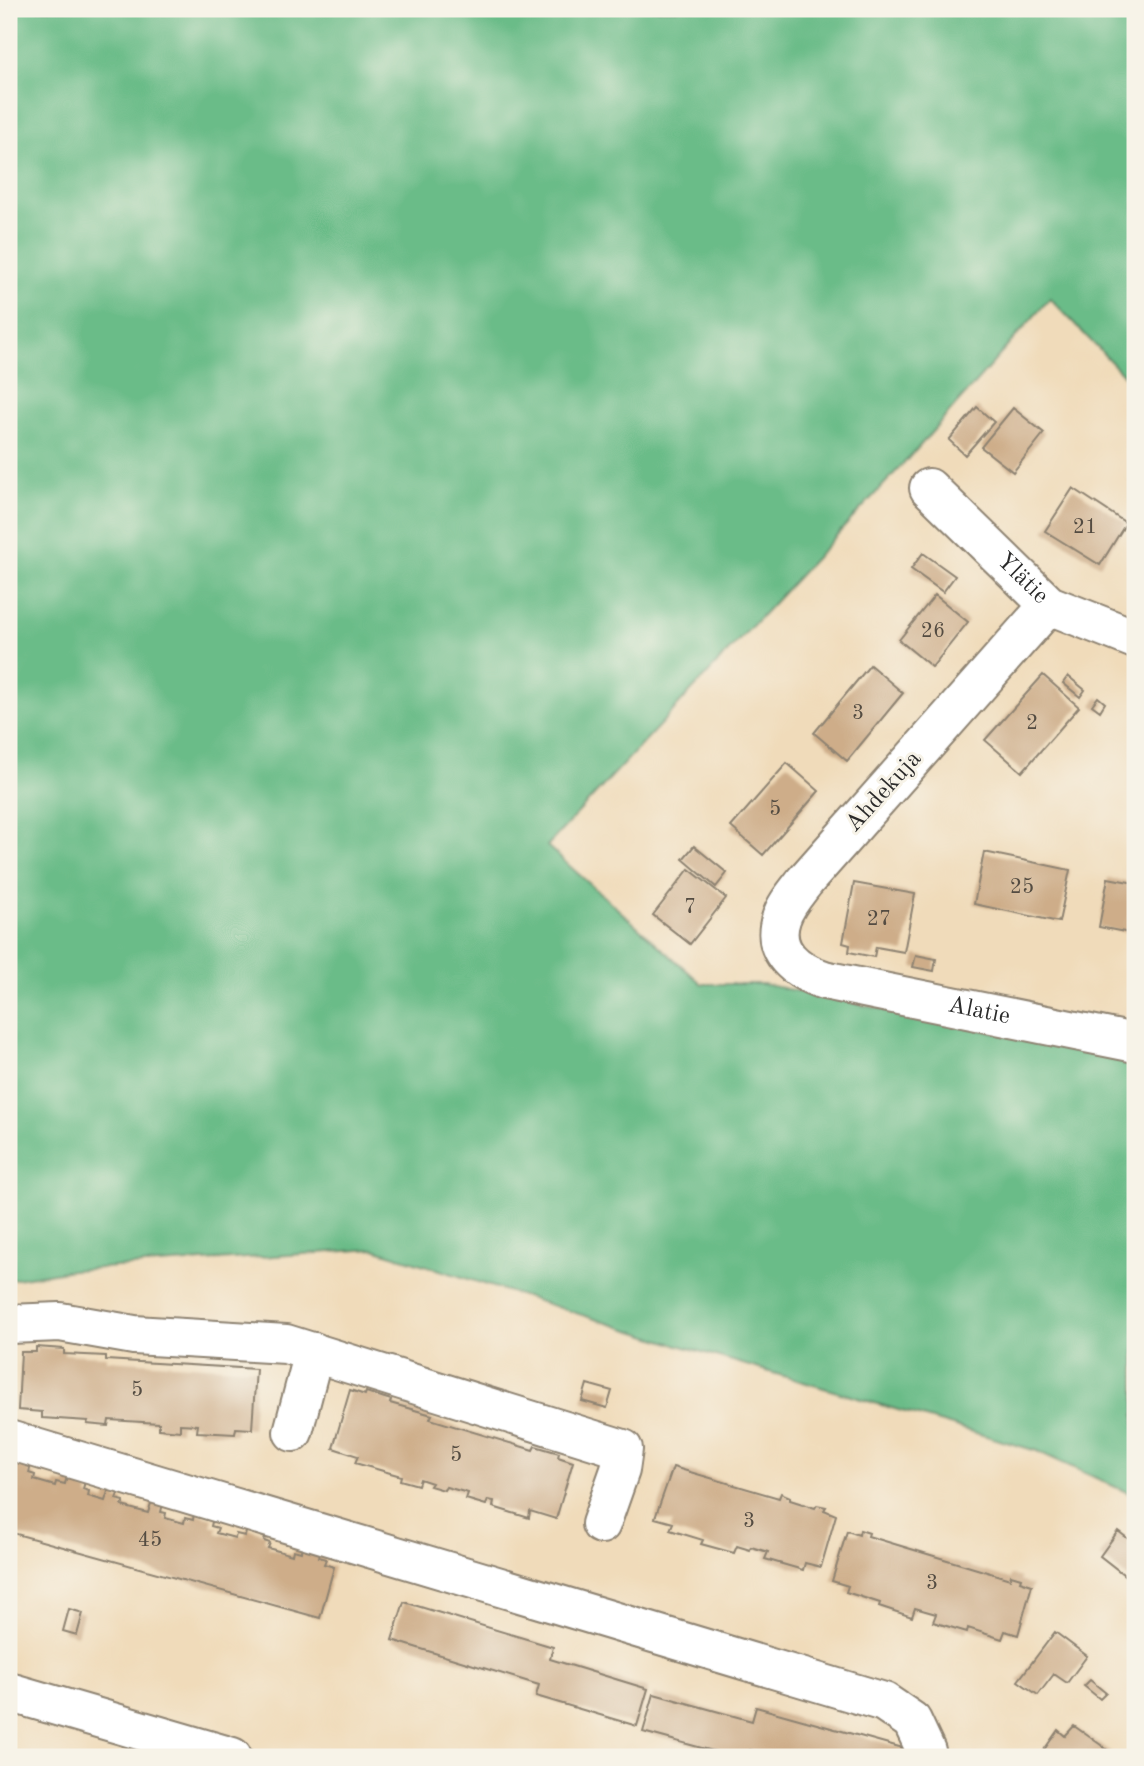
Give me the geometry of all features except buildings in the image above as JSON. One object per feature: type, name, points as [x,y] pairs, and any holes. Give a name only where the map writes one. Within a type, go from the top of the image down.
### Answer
[{"type":"street","name":"Ylätie","points":[[929,488],[1049,605],[1135,639]]},
{"type":"street","name":"Ahdekuja","points":[[824,980],[809,975],[782,952],[778,939],[780,920],[788,904],[805,881],[1049,605]]},
{"type":"street","name":"Alatie","points":[[824,980],[1135,1044]]},
{"type":"street","points":[[9,1324],[60,1322],[134,1335],[286,1344],[623,1449],[620,1470],[600,1524]]},
{"type":"street","points":[[293,1432],[314,1352]]},
{"type":"street","points":[[9,1440],[884,1703],[912,1721],[927,1757]]},
{"type":"street","points":[[9,1692],[232,1757]]},
{"type":"green space","points":[[9,9],[1135,9],[1135,387],[1050,298],[917,449],[547,846],[702,984],[763,984],[1135,1062],[1135,1496],[1037,1451],[658,1339],[374,1249],[72,1270],[9,1280]]}]
